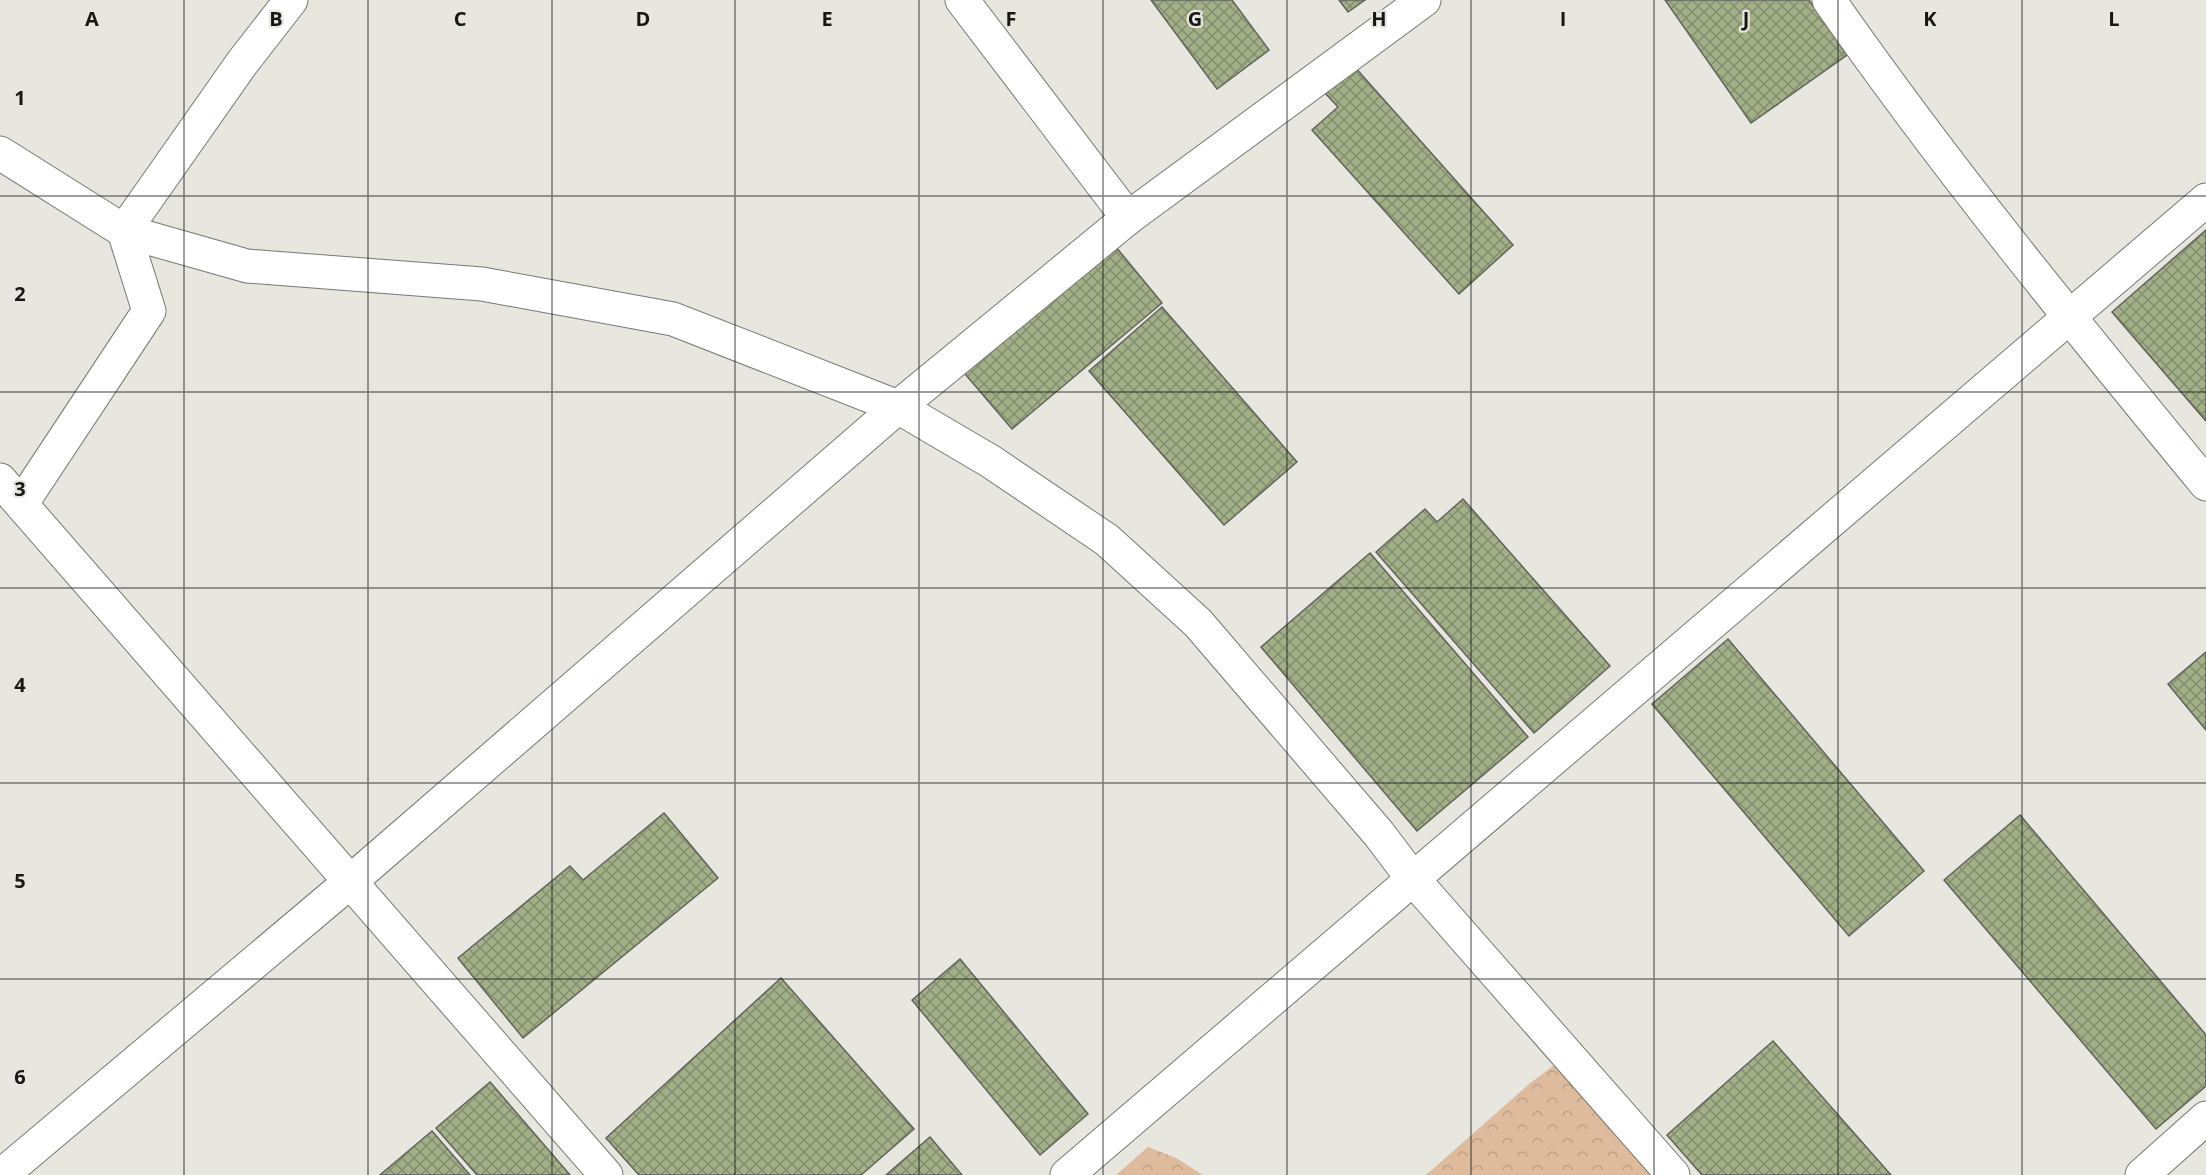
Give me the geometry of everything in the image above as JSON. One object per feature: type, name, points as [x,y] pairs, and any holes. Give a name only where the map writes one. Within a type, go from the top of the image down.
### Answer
[{"type":"street","points":[[124,231],[242,63],[291,0]]},
{"type":"street","points":[[962,0],[1128,218]]},
{"type":"street","points":[[2,1175],[351,881],[898,407],[1128,218],[1424,0]]},
{"type":"street","points":[[1829,0],[1896,95],[2069,318],[2206,484]]},
{"type":"street","points":[[0,153],[124,231],[247,266],[482,284],[673,319],[898,407],[990,460],[1107,540],[1198,623],[1379,834],[1413,879],[1674,1175]]},
{"type":"street","points":[[1066,1175],[2206,200]]},
{"type":"street","points":[[22,503],[149,311],[124,231]]},
{"type":"street","points":[[0,480],[606,1175]]},
{"type":"street","points":[[2142,1175],[2206,1118]]},
{"type":"green space","points":[[1557,1063],[1656,1175],[1426,1175],[1529,1084]]},
{"type":"green space","points":[[1148,1147],[1176,1158],[1203,1175],[1116,1175]]},
{"type":"building","points":[[1151,0],[1232,0],[1269,50],[1217,89]]},
{"type":"building","points":[[1339,0],[1365,0],[1348,12]]},
{"type":"building","points":[[1665,0],[1809,0],[1847,55],[1751,123]]},
{"type":"building","points":[[1353,65],[1513,245],[1459,294],[1312,130],[1338,107],[1324,92]]},
{"type":"building","points":[[2206,230],[2206,421],[2112,312]]},
{"type":"building","points":[[1111,241],[1162,303],[1012,429],[960,368]]},
{"type":"building","points":[[1162,307],[1297,462],[1224,525],[1089,371]]},
{"type":"building","points":[[1463,499],[1610,666],[1534,733],[1376,552],[1425,509],[1437,522]]},
{"type":"building","points":[[1370,553],[1528,737],[1417,831],[1261,647]]},
{"type":"building","points":[[1728,639],[1924,871],[1849,936],[1652,704]]},
{"type":"building","points":[[2206,652],[2206,730],[2168,684]]},
{"type":"building","points":[[664,813],[718,878],[523,1038],[458,958],[570,866],[583,880]]},
{"type":"building","points":[[2020,815],[2206,1035],[2206,1086],[2156,1129],[1944,880]]},
{"type":"building","points":[[960,959],[1088,1114],[1040,1155],[912,1000]]},
{"type":"building","points":[[781,978],[914,1129],[861,1175],[639,1175],[606,1138]]},
{"type":"building","points":[[1773,1041],[1891,1175],[1702,1175],[1667,1135]]},
{"type":"building","points":[[490,1082],[570,1175],[477,1175],[436,1128]]},
{"type":"building","points":[[432,1131],[470,1175],[380,1175]]},
{"type":"building","points":[[930,1137],[962,1175],[886,1175]]}]
